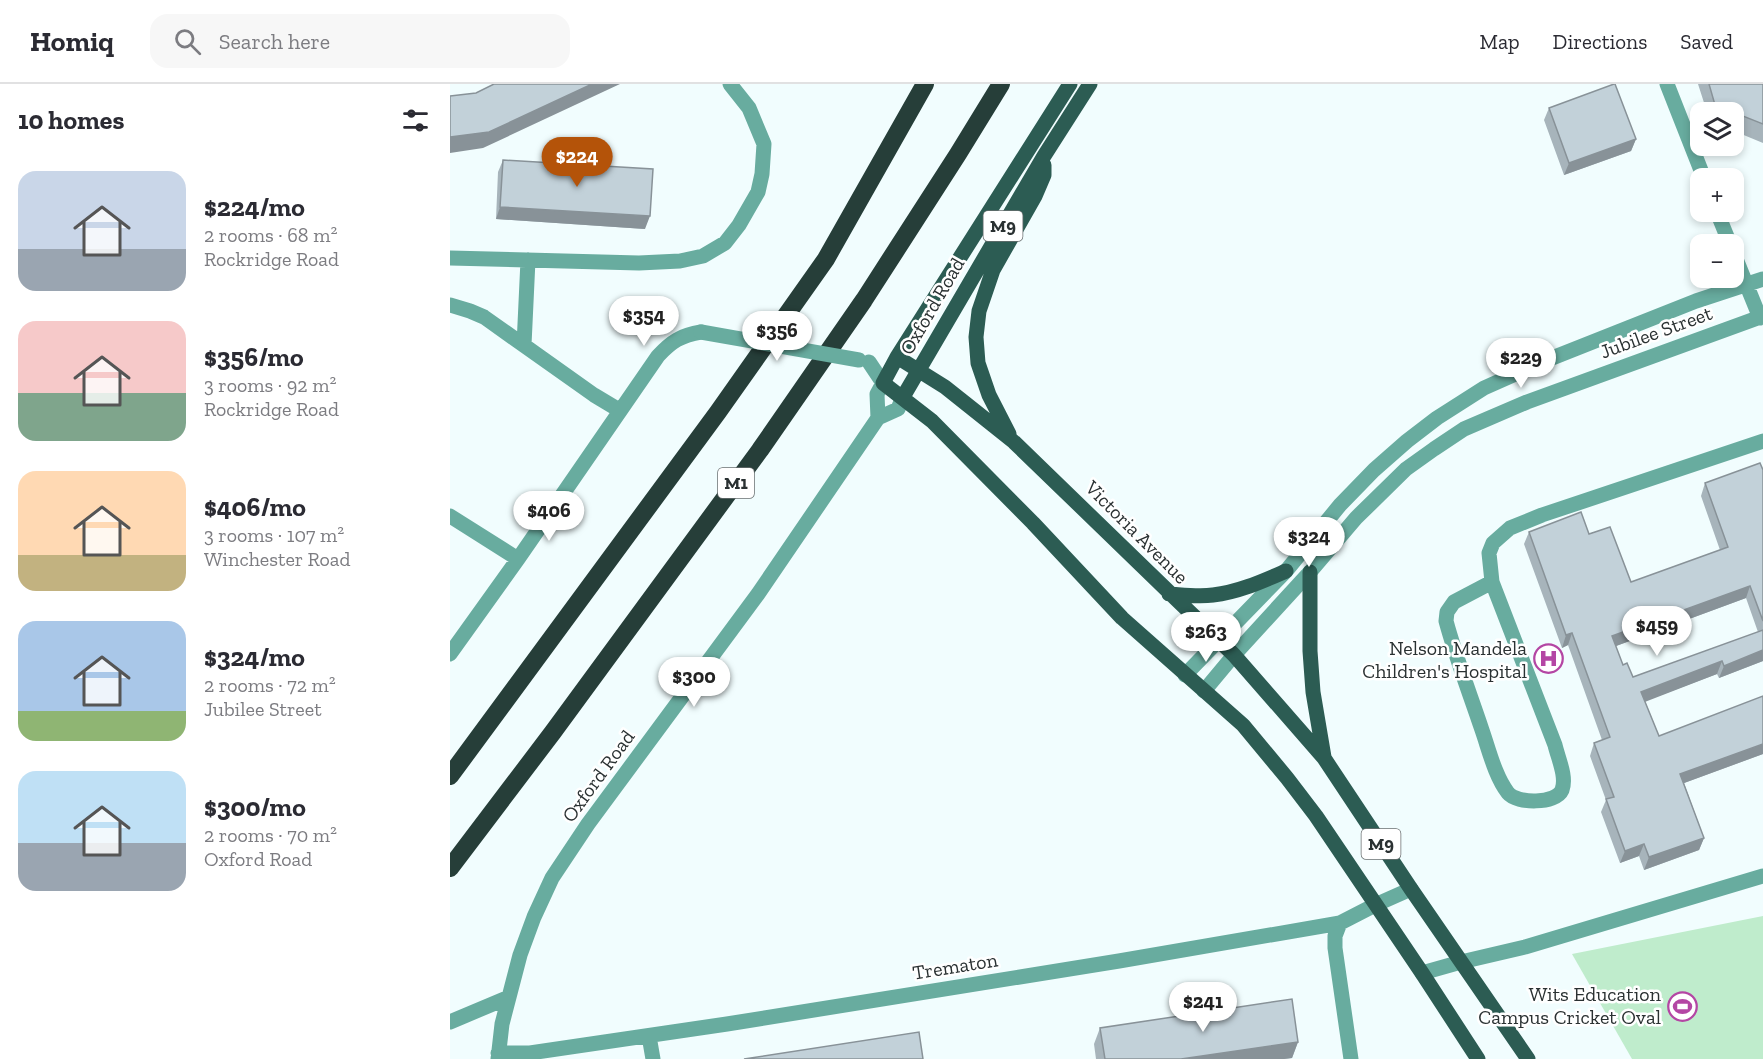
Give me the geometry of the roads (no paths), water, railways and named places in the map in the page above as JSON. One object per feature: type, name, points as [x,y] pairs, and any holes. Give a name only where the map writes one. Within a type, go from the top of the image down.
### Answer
[{"type":"highway","points":[[450,776],[718,412],[826,259],[926,84]]},
{"type":"highway","name":"M1","points":[[450,868],[760,450],[864,300],[1000,84]]},
{"type":"main road","name":"Oxford Road","points":[[883,383],[897,357],[1070,84]]},
{"type":"main road","name":"Oxford Road","points":[[903,397],[1044,156],[1090,84]]},
{"type":"main road","points":[[1014,442],[988,395],[980,370],[976,337],[979,311],[993,270],[1044,176],[1044,156]]},
{"type":"main road","name":"Victoria Avenue","points":[[897,357],[945,387],[1014,442],[1234,655],[1324,758],[1528,1059]]},
{"type":"main road","name":"M9","points":[[883,383],[932,421],[1122,618],[1243,725],[1316,816],[1478,1059]]},
{"type":"main road","points":[[1169,594],[1224,593],[1286,571]]},
{"type":"main road","points":[[1310,572],[1311,670],[1324,758]]},
{"type":"street","points":[[450,258],[639,263],[680,261],[703,256],[725,243],[739,225],[758,192],[764,144],[749,108],[730,84]]},
{"type":"street","points":[[1667,84],[1700,168]]},
{"type":"street","points":[[524,345],[528,260]]},
{"type":"street","name":"Jubilee Street","points":[[1185,675],[1286,571],[1340,505],[1374,470],[1437,418],[1484,388],[1542,362],[1663,314],[1763,279]]},
{"type":"street","points":[[1744,280],[1761,317]]},
{"type":"street","points":[[450,305],[484,317],[620,410]]},
{"type":"street","name":"Jubilee Street","points":[[1204,691],[1356,518],[1406,469],[1464,429],[1527,402],[1761,317]]},
{"type":"street","points":[[450,654],[658,356],[669,344],[684,336],[701,332],[864,361],[897,357]]},
{"type":"street","points":[[864,361],[883,383]]},
{"type":"street","name":"Oxford Road","points":[[878,418],[877,394],[883,383]]},
{"type":"street","name":"Oxford Road","points":[[498,1056],[507,998],[520,955],[552,878],[595,814],[758,594],[878,418],[898,408],[903,397]]},
{"type":"street","points":[[1492,582],[1454,603],[1447,612],[1446,621],[1496,770],[1509,795],[1522,801],[1542,801],[1555,797],[1561,792],[1563,772],[1555,745],[1492,582],[1489,553],[1493,543],[1510,528],[1542,515],[1763,441]]},
{"type":"street","points":[[1340,505],[1356,518]]},
{"type":"street","points":[[450,516],[518,559]]},
{"type":"street","points":[[1422,973],[1525,947],[1763,876]]},
{"type":"street","name":"Trematon","points":[[498,1056],[649,1036],[1119,961],[1340,923],[1411,889]]},
{"type":"street","points":[[1340,923],[1335,936],[1335,948],[1351,1059]]},
{"type":"street","points":[[450,1022],[507,998]]},
{"type":"street","points":[[649,1036],[652,1059]]},
{"type":"place","name":"Nelson Mandela Children's Hospital","points":[[1548,659]]},
{"type":"place","name":"Wits Education Campus Cricket Oval","points":[[1682,1006]]}]
